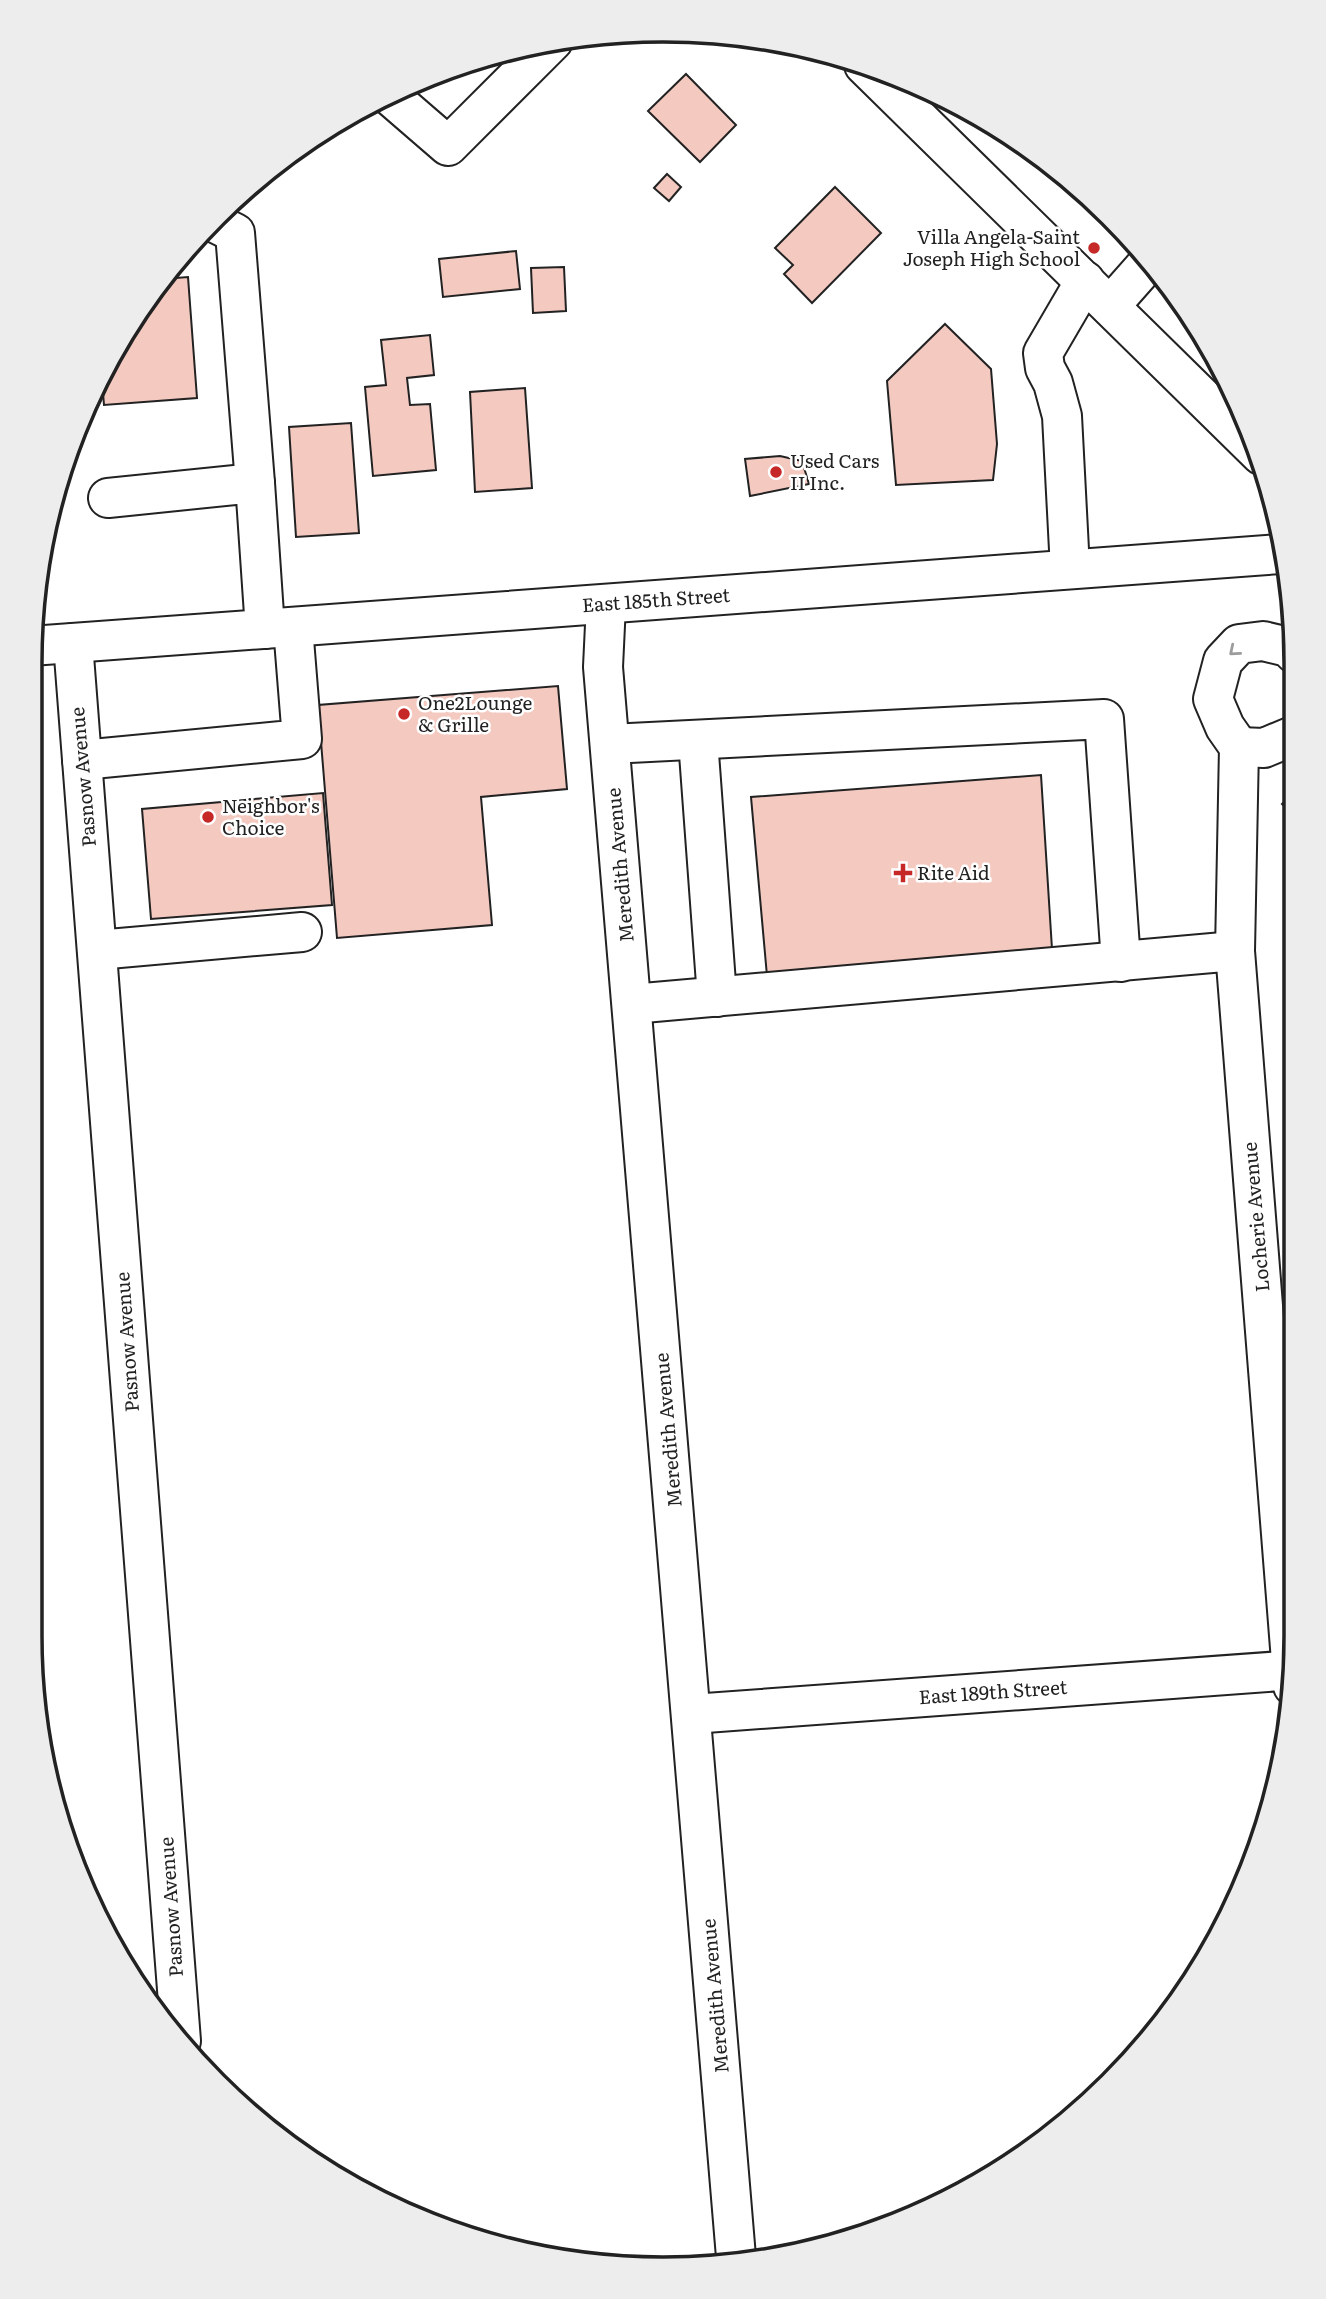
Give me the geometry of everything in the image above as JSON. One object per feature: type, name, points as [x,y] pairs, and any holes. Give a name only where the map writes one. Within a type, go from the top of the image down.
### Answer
[{"type":"street","points":[[396,102],[448,146],[539,55]]},
{"type":"street","points":[[891,85],[1241,435]]},
{"type":"street","points":[[82,761],[302,739],[279,628],[255,484],[235,233],[222,226]]},
{"type":"street","points":[[1070,569],[1062,416],[1053,383],[1045,368],[1043,353],[1098,293],[1141,267]]},
{"type":"street","points":[[108,498],[255,484]]},
{"type":"street","name":"East 185th Street","points":[[42,645],[1274,555]]},
{"type":"street","name":"Meredith Avenue","points":[[606,604],[603,667],[736,2253]]},
{"type":"street","points":[[1284,646],[1263,640],[1239,644],[1223,661],[1213,699],[1225,727],[1239,747],[1264,748],[1284,740]]},
{"type":"street","name":"Pasnow Avenue","points":[[73,643],[180,2026]]},
{"type":"street","points":[[610,744],[1104,719],[1121,962]]},
{"type":"street","points":[[698,740],[717,997]]},
{"type":"street","name":"Locherie Avenue","points":[[1239,747],[1235,951],[1284,1563]]},
{"type":"street","points":[[97,950],[302,932]]},
{"type":"street","points":[[632,1004],[1235,951]]},
{"type":"street","name":"East 189th Street","points":[[692,1714],[1283,1676]]},
{"type":"building","points":[[686,74],[736,125],[700,162],[648,111]]},
{"type":"building","points":[[667,174],[681,187],[669,201],[654,188]]},
{"type":"building","points":[[835,187],[881,233],[812,303],[784,274],[793,265],[775,248]]},
{"type":"building","points":[[516,251],[520,289],[443,297],[439,259]]},
{"type":"building","points":[[564,267],[566,311],[533,313],[531,268]]},
{"type":"building","points":[[188,277],[197,398],[104,405],[103,394],[125,352],[176,278]]},
{"type":"building","points":[[945,324],[991,369],[997,444],[993,480],[896,485],[887,381]]},
{"type":"building","points":[[430,335],[434,375],[407,378],[410,405],[430,404],[436,470],[373,476],[365,387],[386,385],[381,340]]},
{"type":"building","points":[[525,388],[532,488],[475,492],[470,392]]},
{"type":"building","points":[[351,423],[359,533],[296,537],[289,427]]},
{"type":"building","name":"Used Cars II Inc.","points":[[780,456],[802,461],[809,484],[750,496],[745,459]]},
{"type":"building","points":[[558,686],[567,789],[481,797],[492,925],[337,938],[318,705]]},
{"type":"building","name":"Rite Aid","points":[[1041,775],[1052,949],[767,976],[751,797]]},
{"type":"building","points":[[323,793],[332,905],[151,919],[142,809]]},
{"type":"place","name":"Villa Angela-Saint Joseph High School","points":[[1094,248]]},
{"type":"place","name":"Used Cars II Inc.","points":[[776,472]]},
{"type":"place","name":"One2Lounge & Grille","points":[[404,714]]},
{"type":"place","name":"Neighbor's Choice","points":[[208,817]]},
{"type":"place","name":"Rite Aid","points":[[903,873]]}]
